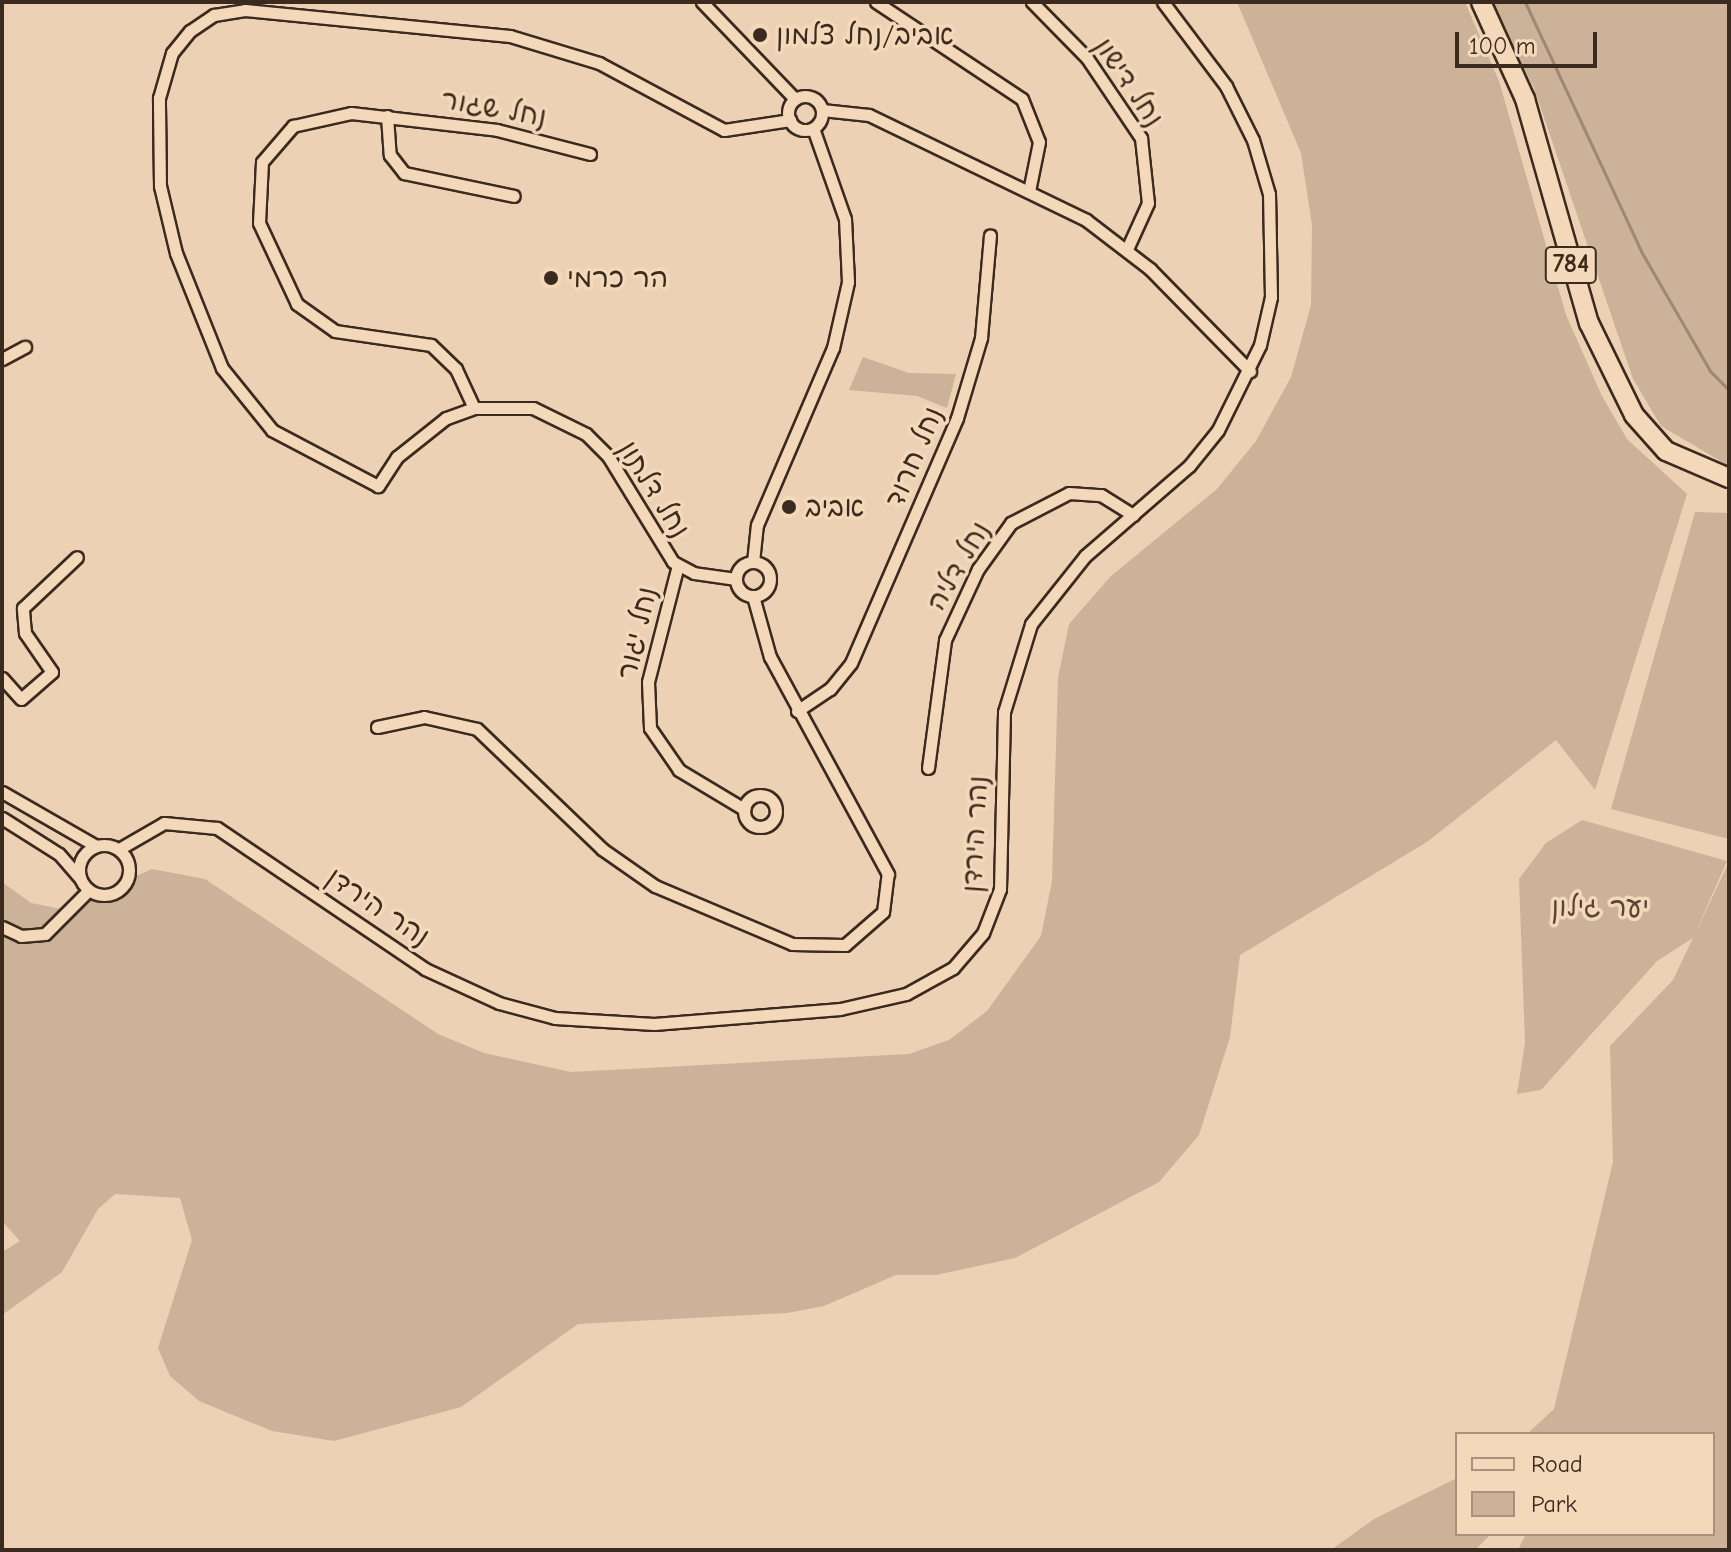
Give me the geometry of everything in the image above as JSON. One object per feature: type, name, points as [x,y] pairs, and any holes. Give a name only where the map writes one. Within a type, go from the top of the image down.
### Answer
[{"type":"main road","name":"784","points":[[1481,2],[1525,99],[1575,281],[1617,381],[1666,451],[1729,478]]},
{"type":"street","points":[[702,2],[795,99]]},
{"type":"street","points":[[876,2],[1022,99],[1039,142],[1029,191]]},
{"type":"street","name":"נחל דישון","points":[[1032,2],[1087,58],[1141,138],[1148,203],[1127,249]]},
{"type":"street","name":"נהר הירדן","points":[[119,849],[164,823],[217,828],[425,969],[499,1003],[555,1018],[654,1024],[840,1009],[906,994],[953,968],[993,912],[1003,863],[1004,712],[1031,624],[1065,577],[1199,454],[1250,371],[1271,297],[1269,194],[1226,86],[1163,2]]},
{"type":"street","name":"נחל דלתון","points":[[736,579],[678,565],[586,434],[533,408],[474,408],[420,434],[378,486],[272,430],[235,389],[212,348],[174,247],[159,176],[162,82],[190,31],[214,15],[245,10],[486,32],[599,63],[724,130],[790,120]]},
{"type":"street","points":[[795,99],[811,96],[822,110],[869,115],[1029,191],[1127,249],[1250,371]]},
{"type":"street","points":[[795,99],[790,120],[813,128]]},
{"type":"street","points":[[377,727],[424,717],[477,729],[518,760],[587,835],[646,880],[778,939],[828,949],[874,926],[888,874],[797,711],[764,643],[753,596],[736,579],[753,562],[757,525],[833,348],[848,282],[845,219],[813,128],[822,110]]},
{"type":"street","name":"נחל שגור","points":[[474,408],[456,369],[431,345],[347,334],[305,313],[284,285],[259,223],[257,177],[279,136],[328,114],[387,116],[497,130],[590,154]]},
{"type":"street","points":[[387,116],[390,155],[404,173],[514,196]]},
{"type":"street","name":"נחל חרוד","points":[[797,711],[830,689],[851,663],[957,418],[981,338],[990,235]]},
{"type":"street","points":[[2,359],[25,347]]},
{"type":"street","name":"נחל דליה","points":[[928,768],[945,640],[978,569],[1011,523],[1040,502],[1079,492],[1133,515]]},
{"type":"street","points":[[2,678],[21,699],[52,672],[25,633],[23,608],[77,557]]},
{"type":"street","points":[[753,562],[771,579],[753,596]]},
{"type":"street","name":"נחל יגור","points":[[678,565],[648,682],[650,728],[679,770],[744,809]]},
{"type":"street","points":[[2,792],[96,846],[119,849],[129,866],[124,885],[108,895],[89,890],[59,854],[2,818]]},
{"type":"street","points":[[80,878],[81,858],[96,846]]},
{"type":"street","points":[[2,927],[29,938],[45,934],[89,890]]},
{"type":"green space","points":[[1237,2],[1465,2],[1499,81],[1566,315],[1602,396],[1627,439],[1687,494],[1595,790],[1556,740],[1427,842],[1240,955],[1230,1037],[1199,1135],[1159,1182],[1015,1258],[936,1275],[896,1275],[824,1306],[787,1313],[578,1324],[461,1407],[334,1441],[272,1431],[199,1401],[170,1376],[158,1348],[192,1240],[180,1198],[115,1194],[98,1209],[62,1272],[2,1315],[2,1252],[20,1241],[2,1221],[2,882],[31,903],[61,909],[152,869],[205,879],[438,1034],[484,1053],[571,1072],[909,1054],[949,1040],[987,1011],[1041,936],[1052,881],[1058,678],[1069,624],[1111,576],[1217,489],[1256,441],[1291,377],[1311,305],[1312,225],[1301,153]]},
{"type":"green space","points":[[1491,2],[1729,2],[1729,466],[1661,426],[1633,379],[1534,88]]},
{"type":"green space","points":[[863,357],[909,373],[956,374],[947,408],[917,396],[849,390]]},
{"type":"green space","points":[[1695,512],[1729,513],[1729,839],[1611,809]]},
{"type":"green space","name":"יער גילון","points":[[1582,820],[1727,861],[1693,938],[1657,961],[1541,1090],[1517,1094],[1525,1043],[1519,879],[1546,843]]},
{"type":"green space","points":[[1729,862],[1729,1550],[1518,1550],[1525,1536],[1715,1536],[1715,1432],[1529,1432],[1554,1409],[1613,1162],[1610,1046],[1673,980]]},
{"type":"green space","points":[[1455,1479],[1455,1536],[1489,1536],[1475,1550],[1331,1550],[1374,1519]]},
{"type":"waterway","points":[[1525,2],[1642,253],[1710,371],[1729,390]]},
{"type":"place","name":"אביב/נחל צלמון","points":[[760,35]]},
{"type":"place","name":"הר כרמי","points":[[551,278]]},
{"type":"place","name":"אביב","points":[[789,507]]}]
